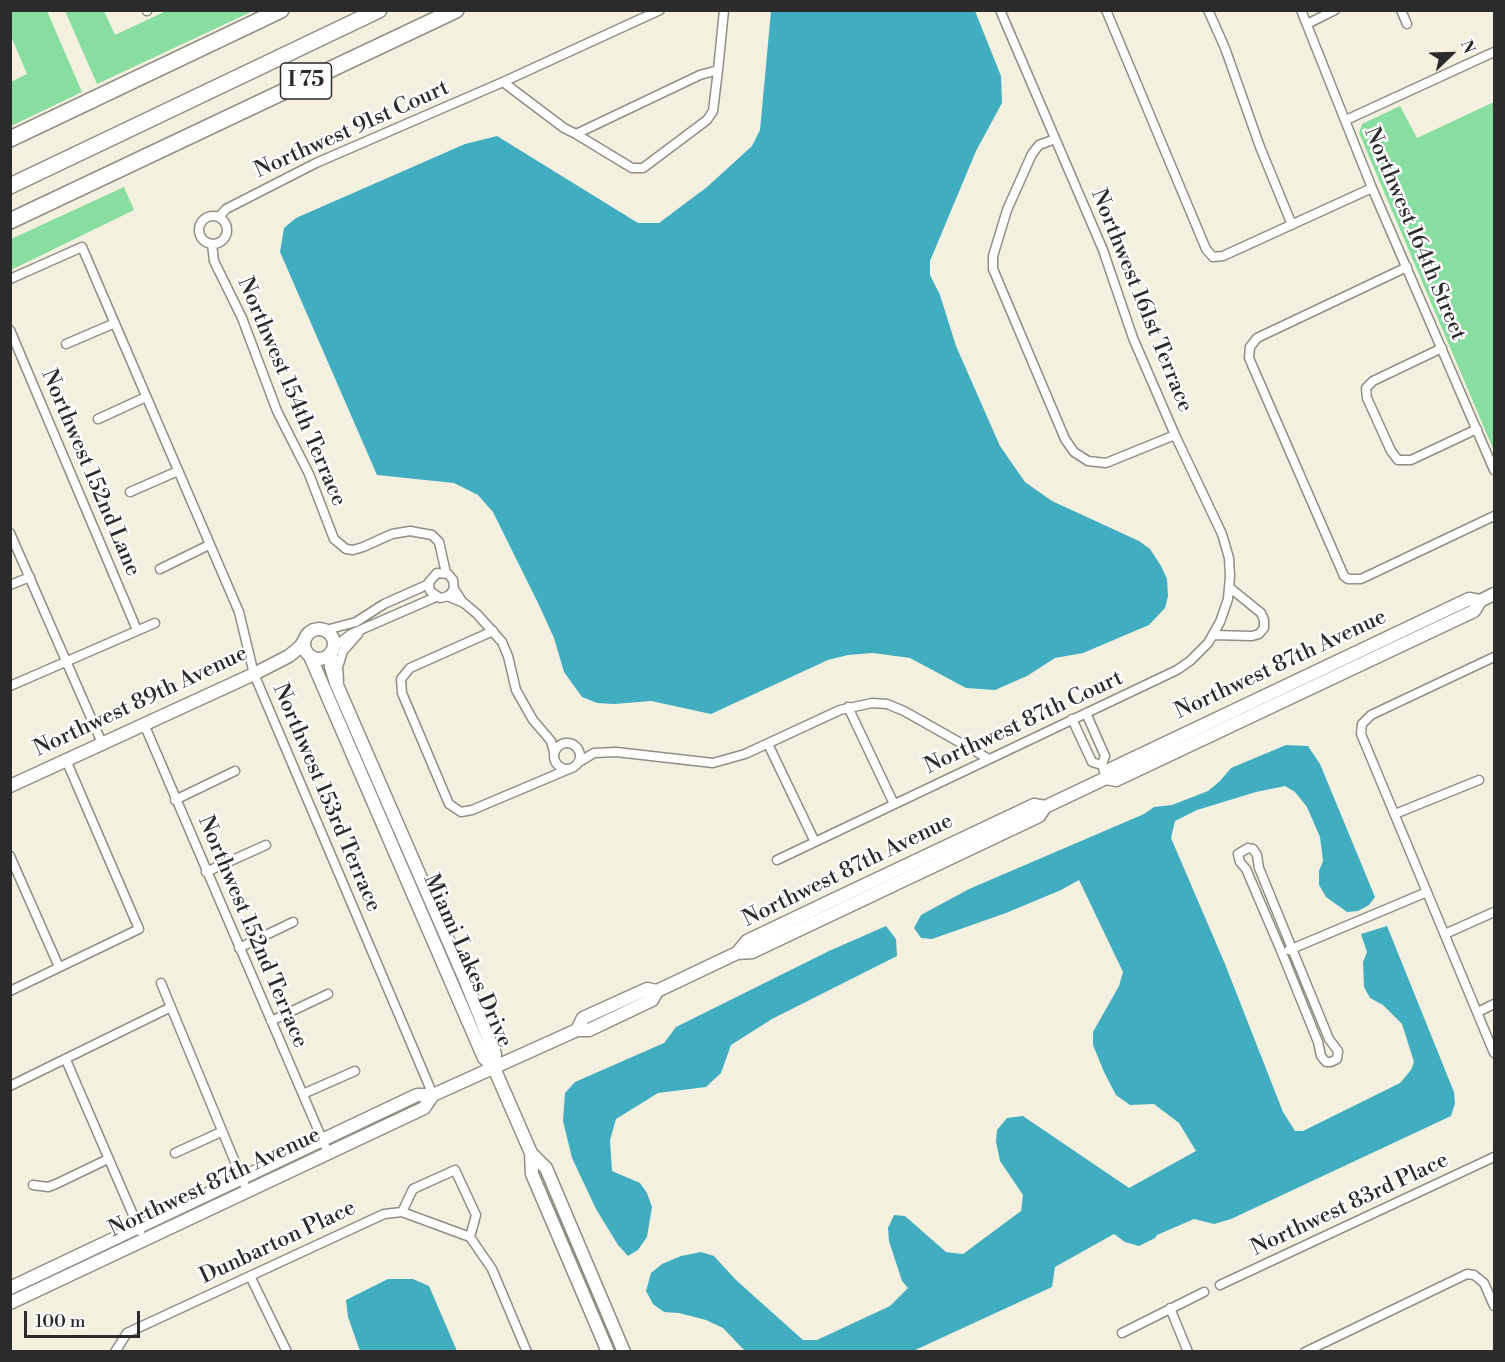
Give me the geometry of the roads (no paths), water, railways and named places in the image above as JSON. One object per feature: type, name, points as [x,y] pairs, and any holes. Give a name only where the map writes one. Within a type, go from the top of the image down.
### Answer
[{"type":"highway","points":[[10,139],[281,10]]},
{"type":"highway","points":[[10,174],[357,10]]},
{"type":"highway","points":[[10,186],[379,10]]},
{"type":"highway","name":"I 75","points":[[10,221],[456,10]]},
{"type":"street","name":"Northwest 91st Court","points":[[219,217],[226,209],[316,163],[503,82],[660,10]]},
{"type":"street","points":[[503,82],[564,128],[632,168],[643,168],[707,120],[713,111],[724,10]]},
{"type":"street","name":"Northwest 161st Terrace","points":[[1000,10],[1106,257],[1133,338],[1224,540],[1229,558],[1229,587],[1225,609]]},
{"type":"street","points":[[1106,10],[1206,249],[1213,257],[1223,256],[1372,188]]},
{"type":"street","points":[[1208,10],[1225,48],[1260,147],[1292,225]]},
{"type":"street","name":"Northwest 164th Street","points":[[1301,10],[1372,188],[1494,470]]},
{"type":"street","points":[[1307,24],[1335,10]]},
{"type":"street","points":[[1401,10],[1407,24]]},
{"type":"street","points":[[1346,120],[1494,52]]},
{"type":"street","points":[[576,134],[700,75],[718,70]]},
{"type":"street","points":[[1055,139],[1039,145],[1032,154],[1007,210],[992,263],[1069,447],[1084,460],[1106,463],[1175,435]]},
{"type":"street","points":[[210,216],[219,217],[226,224],[226,234],[221,242],[212,244],[203,241],[198,228],[206,217],[210,216]]},
{"type":"street","name":"Northwest 154th Terrace","points":[[212,244],[214,261],[242,318],[268,388],[309,474],[331,534],[346,549],[363,547],[392,534],[410,531],[432,535],[440,547],[441,558]]},
{"type":"street","name":"Northwest 153rd Terrace","points":[[10,279],[82,247],[238,612],[254,674],[433,1095]]},
{"type":"street","points":[[1407,267],[1257,338],[1250,346],[1249,358],[1344,576],[1348,579],[1361,579],[1494,516]]},
{"type":"street","points":[[66,344],[115,323]]},
{"type":"street","name":"Northwest 152nd Lane","points":[[10,330],[137,630]]},
{"type":"street","points":[[1442,348],[1372,381],[1366,388],[1367,398],[1391,451],[1398,460],[1411,460],[1477,429]]},
{"type":"street","points":[[98,419],[147,397]]},
{"type":"street","points":[[130,492],[178,471]]},
{"type":"street","points":[[10,533],[102,743]]},
{"type":"street","points":[[160,569],[209,545]]},
{"type":"street","points":[[441,558],[446,573],[453,580],[454,589],[464,603],[502,642],[508,656],[516,690],[533,720],[551,741],[554,757],[560,768],[569,769]]},
{"type":"street","points":[[436,597],[430,591],[429,584],[441,558]]},
{"type":"street","points":[[435,574],[446,573]]},
{"type":"street","points":[[10,585],[30,577]]},
{"type":"street","points":[[429,584],[384,604],[356,622],[326,630],[312,630],[304,641],[309,655],[319,659],[351,634],[436,597],[447,596],[464,603]]},
{"type":"street","points":[[1213,635],[1252,636],[1259,634],[1264,627],[1261,613],[1229,587]]},
{"type":"street","points":[[447,596],[454,589]]},
{"type":"street","name":"Northwest 87th Avenue","points":[[10,1288],[417,1095],[433,1095],[577,1030],[589,1030],[652,1000],[657,991],[737,953],[752,952],[1039,816],[1046,807],[1106,778],[1116,780],[1474,611],[1480,601],[1494,594]]},
{"type":"street","name":"Northwest 87th Court","points":[[777,860],[1177,670],[1203,650],[1225,609]]},
{"type":"street","points":[[10,686],[155,623]]},
{"type":"street","points":[[326,630],[332,636],[333,650]]},
{"type":"street","points":[[493,631],[410,668],[400,679],[402,693],[449,804],[461,812],[472,810],[569,769],[594,753]]},
{"type":"street","points":[[339,689],[340,660],[348,645],[360,632]]},
{"type":"street","name":"Northwest 89th Avenue","points":[[10,786],[254,674],[289,656],[304,641]]},
{"type":"street","name":"Miami Lakes Drive","points":[[333,650],[331,667],[339,689],[464,977],[495,1054],[494,1068]]},
{"type":"street","name":"Northwest 89th Avenue","points":[[289,656],[309,655]]},
{"type":"street","name":"Miami Lakes Drive","points":[[309,655],[484,1058],[494,1068]]},
{"type":"street","points":[[1494,657],[1371,715],[1362,724],[1361,734],[1494,1053]]},
{"type":"street","points":[[547,736],[594,753],[622,752],[713,763],[745,754],[848,707],[865,703],[880,703],[896,707],[989,759]]},
{"type":"street","points":[[848,707],[894,804]]},
{"type":"street","points":[[1086,713],[1105,756],[1102,765],[1106,778]]},
{"type":"street","points":[[1072,719],[1092,762],[1102,765]]},
{"type":"street","name":"Northwest 152nd Terrace","points":[[144,724],[328,1153]]},
{"type":"street","points":[[1080,737],[1094,731]]},
{"type":"street","points":[[540,781],[551,771],[559,745],[567,742]]},
{"type":"street","points":[[768,744],[815,842]]},
{"type":"street","points":[[578,748],[579,762]]},
{"type":"street","points":[[10,991],[139,929],[66,760]]},
{"type":"street","points":[[175,800],[235,771]]},
{"type":"street","points":[[1395,814],[1479,780]]},
{"type":"street","points":[[206,872],[266,845]]},
{"type":"street","points":[[1243,849],[1253,849],[1257,855],[1259,868],[1293,948],[1329,1039],[1338,1051],[1337,1059],[1332,1062],[1326,1062],[1321,1056],[1318,1042],[1282,953],[1246,869],[1240,861],[1238,854],[1243,849]]},
{"type":"street","points":[[10,856],[58,967]]},
{"type":"street","points":[[1282,953],[1427,892]]},
{"type":"street","points":[[1445,934],[1494,912]]},
{"type":"street","points":[[239,948],[293,922]]},
{"type":"street","points":[[160,983],[247,1191]]},
{"type":"street","points":[[271,1021],[328,994]]},
{"type":"street","points":[[1478,1012],[1494,1004]]},
{"type":"street","points":[[12,1083],[66,1060],[170,1008]]},
{"type":"street","points":[[66,1060],[144,1240]]},
{"type":"street","points":[[494,1068],[531,1153],[532,1174],[608,1352]]},
{"type":"street","points":[[303,1094],[355,1071]]},
{"type":"street","name":"Northwest 87th Avenue","points":[[11,1302],[424,1108],[433,1095]]},
{"type":"street","points":[[175,1153],[222,1132]]},
{"type":"street","points":[[531,1153],[546,1168],[624,1352]]},
{"type":"street","name":"Northwest 83rd Place","points":[[1220,1285],[1494,1157]]},
{"type":"street","points":[[33,1185],[48,1187],[108,1159]]},
{"type":"street","points":[[470,1237],[476,1215],[454,1170],[413,1189],[402,1212],[470,1237],[492,1269],[526,1352]]},
{"type":"street","name":"Dunbarton Place","points":[[115,1352],[127,1333],[384,1214],[402,1212]]},
{"type":"street","points":[[1305,1352],[1467,1274],[1474,1275],[1484,1283],[1494,1306]]},
{"type":"street","points":[[250,1276],[287,1352]]},
{"type":"street","points":[[1122,1333],[1204,1292]]},
{"type":"street","points":[[1170,1308],[1188,1352]]},
{"type":"water","points":[[771,11],[975,11],[1001,76],[1002,103],[976,151],[930,261],[930,275],[940,295],[956,346],[1000,446],[1025,482],[1052,501],[1139,541],[1150,549],[1161,566],[1167,579],[1168,596],[1165,608],[1149,625],[1083,653],[1055,658],[1027,676],[995,690],[966,688],[910,658],[873,653],[848,655],[828,660],[711,714],[651,701],[597,703],[582,697],[564,672],[554,638],[538,603],[493,512],[478,495],[454,483],[377,475],[280,252],[284,228],[296,218],[465,144],[497,136],[638,223],[659,223],[707,187],[752,146],[760,130]]},
{"type":"water","points":[[1286,745],[1308,746],[1320,764],[1375,897],[1369,905],[1358,911],[1347,912],[1326,897],[1319,885],[1319,871],[1323,861],[1320,837],[1307,807],[1295,792],[1285,786],[1256,792],[1197,810],[1175,821],[1171,838],[1225,964],[1283,1112],[1295,1131],[1303,1131],[1400,1083],[1411,1070],[1414,1062],[1402,1024],[1383,1005],[1370,998],[1364,987],[1363,962],[1367,952],[1361,934],[1387,926],[1454,1092],[1455,1103],[1451,1116],[1231,1219],[1214,1224],[1194,1219],[1157,1235],[1139,1246],[1125,1242],[1114,1234],[1055,1267],[1052,1287],[913,1351],[745,1351],[723,1328],[706,1320],[679,1313],[664,1312],[653,1304],[646,1291],[651,1273],[662,1264],[681,1256],[701,1252],[714,1256],[736,1280],[803,1340],[817,1340],[890,1306],[908,1288],[902,1281],[889,1241],[888,1228],[894,1215],[905,1216],[946,1252],[963,1254],[1021,1211],[1023,1195],[1000,1161],[996,1142],[997,1130],[1007,1118],[1023,1116],[1129,1188],[1196,1151],[1179,1123],[1154,1104],[1130,1105],[1116,1095],[1104,1072],[1093,1045],[1093,1032],[1119,986],[1123,972],[1079,880],[1006,913],[932,939],[921,938],[914,928],[921,915],[969,889],[1144,814],[1154,807],[1172,805],[1208,791],[1231,768]]},
{"type":"water","points":[[886,926],[896,939],[897,956],[772,1019],[731,1045],[721,1073],[706,1087],[658,1093],[616,1119],[610,1140],[612,1171],[640,1183],[652,1207],[647,1237],[638,1250],[628,1256],[618,1245],[596,1209],[572,1158],[563,1121],[565,1093],[575,1082],[664,1043],[676,1027],[829,951]]},
{"type":"water","points":[[388,1279],[413,1279],[429,1286],[457,1351],[360,1351],[348,1317],[346,1300]]}]
